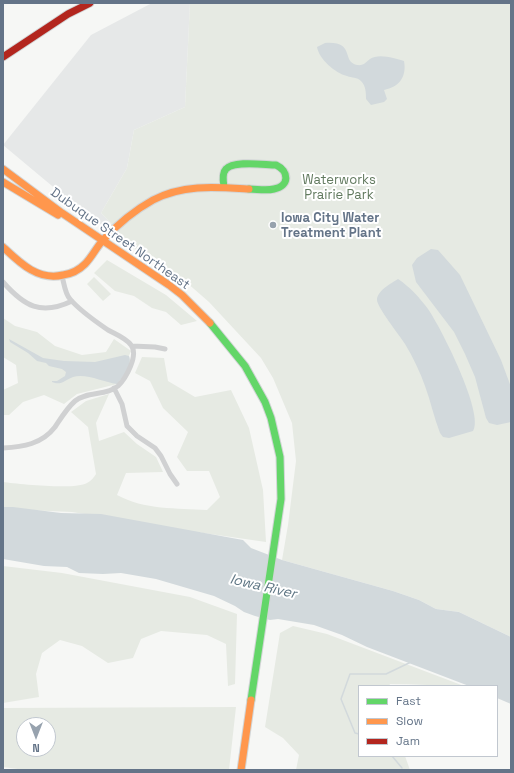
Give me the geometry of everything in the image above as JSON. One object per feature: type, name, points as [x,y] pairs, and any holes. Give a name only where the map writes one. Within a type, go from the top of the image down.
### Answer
[{"type":"main road","points":[[3,57],[68,14],[90,3]]},
{"type":"main road","points":[[3,247],[19,262],[34,273],[46,277],[62,276],[74,272],[83,266],[91,258],[100,239],[141,206],[157,198],[174,191],[196,187],[276,189],[282,186],[286,180],[286,174],[282,168],[276,165],[234,164],[226,170],[223,178],[224,187]]},
{"type":"main road","name":"Dubuque Street Northeast","points":[[3,169],[62,213],[149,271],[187,300],[210,323],[242,362],[253,378],[271,418],[280,458],[282,479],[281,506],[241,770]]},
{"type":"main road","points":[[3,182],[60,217],[100,239]]},
{"type":"street","points":[[3,448],[32,444],[46,437],[78,398],[114,388],[122,381],[134,356],[132,346],[126,340],[92,319],[72,301],[68,296],[62,276]]},
{"type":"street","points":[[3,282],[17,298],[34,306],[46,308],[56,307],[72,301]]},
{"type":"street","points":[[132,346],[165,349]]},
{"type":"street","points":[[114,388],[122,404],[127,426],[137,436],[155,448],[177,484]]},
{"type":"shaded area","points":[[152,3],[190,3],[185,107],[134,130],[127,168],[101,213],[113,225],[109,229],[88,216],[3,145],[91,35]]},
{"type":"green space","name":"Waterworks Prairie Park","points":[[190,3],[511,3],[511,637],[459,612],[436,609],[419,600],[393,591],[282,560],[296,461],[292,423],[273,378],[261,358],[209,302],[186,282],[110,233],[114,229],[113,225],[101,213],[127,168],[134,130],[185,107]]},
{"type":"green space","points":[[107,260],[166,295],[197,321],[181,325],[166,312],[152,308],[134,296],[115,291],[94,273]]},
{"type":"green space","points":[[94,277],[111,294],[103,301],[87,284]]},
{"type":"green space","points":[[3,318],[15,326],[37,332],[55,346],[82,355],[106,352],[114,339],[131,351],[117,384],[77,394],[64,404],[44,395],[23,402],[9,415],[3,415],[3,390],[18,383],[16,365],[3,357]]},
{"type":"green space","points":[[142,357],[164,358],[168,381],[195,397],[231,390],[249,428],[263,490],[266,542],[72,512],[3,509],[3,482],[46,486],[71,486],[87,483],[92,479],[96,474],[88,427],[71,412],[86,401],[109,394],[96,423],[99,441],[124,432],[137,444],[156,457],[163,472],[126,473],[117,495],[127,500],[149,506],[207,510],[220,497],[209,471],[187,471],[177,457],[188,432],[163,408],[150,381],[135,373]]},
{"type":"green space","points":[[3,566],[62,573],[190,597],[237,614],[235,684],[228,686],[226,644],[207,635],[161,631],[141,639],[133,658],[108,663],[82,646],[60,640],[42,653],[36,674],[39,697],[3,703]]},
{"type":"green space","points":[[293,626],[327,634],[461,685],[358,685],[358,757],[405,757],[410,770],[296,770],[299,755],[283,738],[265,727],[280,633]]},
{"type":"green space","points":[[236,707],[229,770],[25,770],[3,767],[3,708]]},
{"type":"water","points":[[325,43],[335,43],[341,45],[345,48],[352,63],[357,65],[363,64],[377,56],[404,61],[405,67],[403,76],[398,84],[384,90],[387,99],[384,102],[371,105],[366,99],[365,87],[361,81],[338,72],[324,61],[318,52],[317,47]]},
{"type":"water","points":[[431,249],[438,250],[460,275],[501,360],[511,387],[511,422],[497,425],[489,423],[486,418],[475,377],[454,332],[416,282],[412,265],[417,258]]},
{"type":"water","points":[[398,279],[414,292],[428,309],[451,351],[460,370],[473,407],[475,422],[473,431],[449,438],[443,437],[440,433],[421,375],[411,354],[378,304],[377,300],[379,294],[388,285]]},
{"type":"water","points":[[9,339],[43,358],[64,361],[95,362],[125,355],[129,356],[130,363],[127,371],[117,384],[83,376],[73,377],[60,383],[55,383],[52,381],[57,381],[65,376],[66,372],[62,369],[37,361],[28,353],[10,342]]},
{"type":"water","name":"Iowa River","points":[[3,507],[61,513],[101,514],[243,540],[251,548],[282,560],[393,591],[419,600],[436,609],[459,612],[511,637],[511,704],[498,698],[498,685],[466,685],[314,625],[278,619],[270,620],[255,616],[244,612],[214,596],[156,579],[121,573],[79,573],[67,567],[44,566],[3,559]]},
{"type":"waterway","points":[[358,734],[355,733],[341,699],[350,674],[386,674],[411,662]]},
{"type":"waterway","points":[[393,757],[402,768]]},
{"type":"traffic: fast","points":[[224,187],[224,173],[230,166],[242,164],[276,165],[285,174],[285,182],[279,187],[268,190],[249,189]]},
{"type":"traffic: fast","points":[[210,323],[245,366],[265,402],[271,418],[280,457],[281,499],[251,700]]},
{"type":"traffic: slow","points":[[3,169],[62,213],[169,285],[182,295],[210,323]]},
{"type":"traffic: slow","points":[[3,182],[58,215]]},
{"type":"traffic: slow","points":[[3,247],[16,259],[38,273],[54,276],[66,274],[83,266],[103,240],[114,229],[133,213],[153,200],[176,191],[188,189],[212,187],[249,189]]},
{"type":"traffic: slow","points":[[241,770],[251,700]]},
{"type":"traffic: jam","points":[[3,57],[68,14],[90,3]]},
{"type":"place","name":"Iowa City Water Treatment Plant","points":[[273,225]]}]
